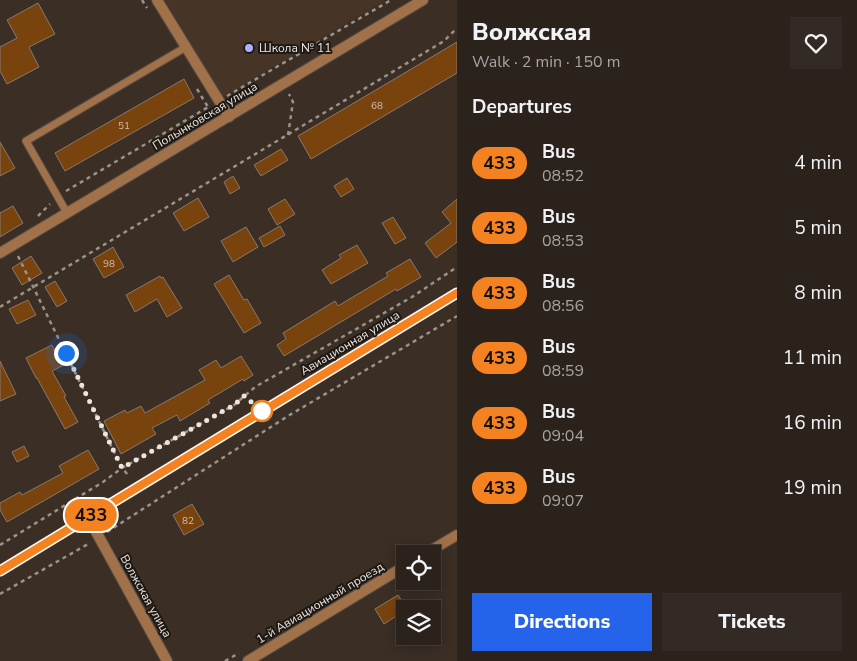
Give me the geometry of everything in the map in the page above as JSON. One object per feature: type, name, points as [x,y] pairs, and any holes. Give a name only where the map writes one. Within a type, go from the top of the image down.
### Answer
[{"type":"main road","name":"Авиационная улица","points":[[0,571],[457,293]]},
{"type":"street","points":[[158,0],[229,117]]},
{"type":"street","name":"Полынковская улица","points":[[0,253],[423,0]]},
{"type":"street","name":"Волжская улица","points":[[88,517],[167,661]]},
{"type":"street","points":[[439,545],[457,534]]},
{"type":"street","name":"1-й Авиационный проезд","points":[[248,661],[396,571]]},
{"type":"lane","points":[[67,213],[26,141],[186,48]]},
{"type":"path","points":[[33,220],[58,196],[391,0]]},
{"type":"path","points":[[0,307],[444,41],[457,28]]},
{"type":"path","points":[[283,84],[293,102],[288,135]]},
{"type":"path","points":[[13,246],[122,468],[128,475]]},
{"type":"path","points":[[0,545],[103,482],[122,468],[234,405],[255,386],[412,297],[457,267]]},
{"type":"path","points":[[0,594],[99,537],[288,416],[457,316]]},
{"type":"shaded area","name":"Школа № 11","points":[[164,0],[386,0],[223,97]]},
{"type":"building","points":[[38,3],[55,34],[29,47],[39,67],[7,84],[0,71],[0,47],[17,38],[7,20]]},
{"type":"building","points":[[457,42],[457,73],[311,159],[298,136]]},
{"type":"building","points":[[184,79],[194,98],[65,171],[55,153]]},
{"type":"building","points":[[0,142],[15,168],[0,176]]},
{"type":"building","points":[[281,149],[288,160],[261,176],[254,165]]},
{"type":"building","points":[[233,176],[240,188],[230,194],[224,182]]},
{"type":"building","points":[[347,178],[354,189],[341,197],[334,186]]},
{"type":"building","points":[[198,198],[209,217],[184,231],[173,213]]},
{"type":"building","points":[[285,199],[295,214],[277,225],[268,209]]},
{"type":"building","points":[[457,199],[457,242],[436,258],[425,243],[451,223],[442,212]]},
{"type":"building","points":[[13,206],[23,223],[0,237],[0,213]]},
{"type":"building","points":[[393,217],[406,238],[395,244],[382,223]]},
{"type":"building","points":[[280,226],[285,235],[264,247],[259,238]]},
{"type":"building","points":[[246,227],[258,247],[233,262],[221,241]]},
{"type":"building","points":[[357,245],[368,263],[331,284],[322,270],[341,258],[339,255]]},
{"type":"building","points":[[113,247],[124,267],[104,278],[93,259]]},
{"type":"building","points":[[31,256],[42,273],[22,285],[12,268]]},
{"type":"building","points":[[410,259],[421,277],[397,291],[396,289],[284,356],[277,345],[286,339],[283,333],[335,301],[338,306],[388,276],[386,273]]},
{"type":"building","points":[[229,275],[244,300],[247,299],[261,323],[244,333],[214,284]]},
{"type":"building","points":[[160,276],[161,278],[163,277],[182,308],[167,317],[157,299],[135,312],[126,295]]},
{"type":"building","points":[[55,281],[67,301],[57,307],[45,287]]},
{"type":"building","points":[[28,300],[36,315],[17,324],[9,309]]},
{"type":"building","points":[[52,345],[62,366],[52,371],[78,422],[65,429],[26,358]]},
{"type":"building","points":[[241,356],[253,375],[208,400],[210,403],[180,421],[177,415],[152,428],[156,434],[121,454],[104,421],[125,410],[127,413],[141,406],[145,413],[205,380],[199,370],[216,360],[221,368]]},
{"type":"building","points":[[0,361],[16,394],[0,401]]},
{"type":"building","points":[[24,446],[29,456],[17,462],[12,452]]},
{"type":"building","points":[[88,450],[99,469],[7,522],[0,510],[0,503],[20,492],[22,495],[63,473],[59,466]]},
{"type":"building","points":[[192,504],[204,524],[184,535],[173,515]]},
{"type":"building","points":[[398,595],[401,600],[396,600],[396,616],[384,624],[375,609]]},
{"type":"bus line","name":"433","points":[[0,571],[457,293]]},
{"type":"place","name":"Школа № 11","points":[[249,48]]},
{"type":"route","points":[[66,353],[122,468],[234,405],[244,396],[262,411]]}]
